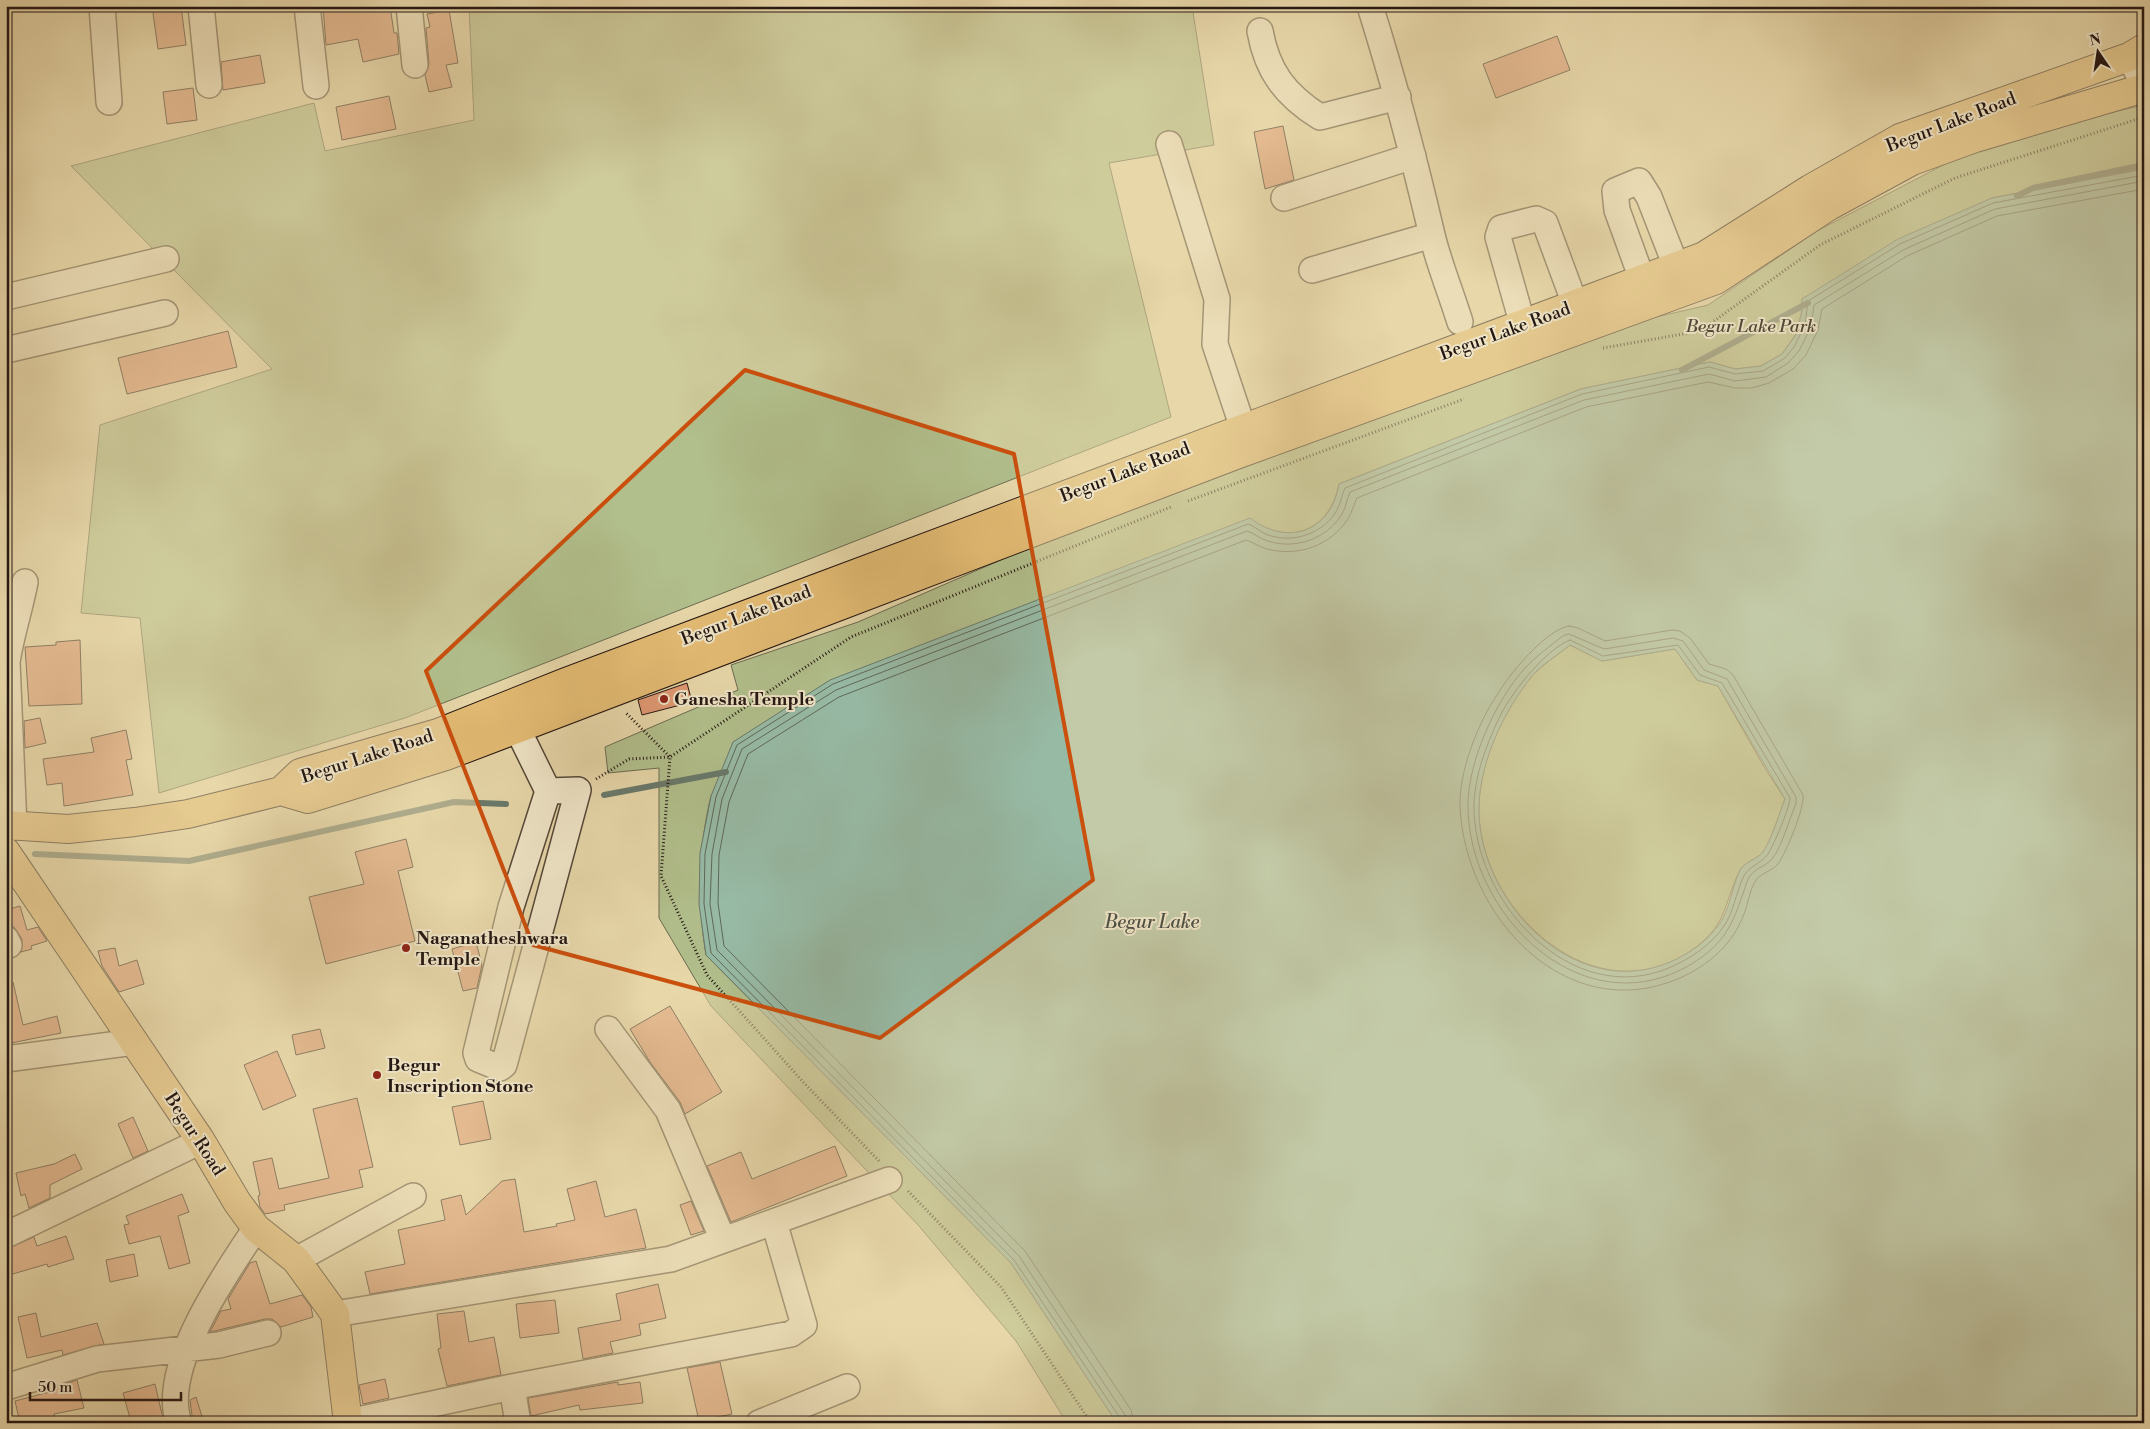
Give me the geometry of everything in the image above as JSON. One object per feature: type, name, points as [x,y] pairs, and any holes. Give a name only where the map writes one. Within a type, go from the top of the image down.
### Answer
[{"type":"main road","name":"Begur Lake Road","points":[[281,792],[300,773],[570,694],[913,565],[1236,455],[1526,336],[1575,304],[1704,256],[1810,189],[1900,138],[2136,52]]},
{"type":"main road","name":"Begur Lake Road","points":[[281,792],[308,799],[446,756],[517,728],[570,694],[606,693],[1243,428],[1526,336],[1716,280],[1829,206],[1912,161],[1975,138],[2144,88]]},
{"type":"main road","points":[[9,835],[135,822],[188,814],[281,792]]},
{"type":"main road","name":"Begur Road","points":[[9,835],[134,1042],[201,1141],[237,1202],[256,1228],[296,1260],[335,1314],[348,1422]]},
{"type":"street","points":[[102,6],[109,102]]},
{"type":"street","points":[[201,6],[209,85]]},
{"type":"street","points":[[307,6],[316,86]]},
{"type":"street","points":[[408,6],[415,65]]},
{"type":"street","points":[[1370,6],[1398,97],[1428,211],[1432,235],[1460,322]]},
{"type":"street","points":[[1260,31],[1264,53],[1278,81],[1306,108],[1320,117],[1398,97]]},
{"type":"street","points":[[2136,52],[2144,84]]},
{"type":"street","points":[[1169,144],[1217,299],[1215,344],[1243,428]]},
{"type":"street","points":[[1284,198],[1413,156]]},
{"type":"street","points":[[1642,279],[1617,210],[1615,191],[1639,181],[1649,197],[1676,266]]},
{"type":"street","points":[[1526,336],[1498,237],[1501,228],[1536,219],[1544,223],[1575,304]]},
{"type":"street","points":[[1312,270],[1432,235]]},
{"type":"street","points":[[6,297],[166,259]]},
{"type":"street","points":[[6,350],[165,313]]},
{"type":"street","points":[[9,835],[7,662],[10,644],[20,614],[25,582]]},
{"type":"street","points":[[517,728],[548,791],[512,907],[476,1053],[478,1059],[500,1068],[504,1065],[578,790],[548,791]]},
{"type":"street","points":[[608,1029],[668,1110],[723,1240]]},
{"type":"street","points":[[6,1059],[134,1042]]},
{"type":"street","points":[[6,1235],[201,1141]]},
{"type":"street","points":[[335,1314],[671,1259],[894,1179]]},
{"type":"street","points":[[296,1260],[413,1196]]},
{"type":"street","points":[[348,1422],[512,1387],[792,1334],[804,1325],[774,1222]]},
{"type":"street","points":[[179,1423],[174,1410],[175,1382],[188,1349],[213,1294],[256,1228]]},
{"type":"street","points":[[6,1387],[97,1359],[219,1345],[268,1333]]},
{"type":"street","points":[[512,1387],[518,1423]]},
{"type":"street","points":[[759,1423],[847,1387]]},
{"type":"path","points":[[578,790],[629,759],[670,757],[851,637],[1177,505]]},
{"type":"path","points":[[606,693],[670,757],[661,876],[707,975],[894,1179],[1001,1287],[1091,1423]]},
{"type":"highlighted area","points":[[745,370],[1014,454],[1093,880],[880,1038],[533,945],[426,671]]},
{"type":"green space","points":[[469,6],[1192,6],[1214,145],[1109,163],[1171,417],[405,718],[159,793],[140,618],[81,613],[100,425],[272,369],[71,166],[314,103],[325,151],[474,120]]},
{"type":"green space","name":"Begur Lake Park","points":[[2144,105],[2144,169],[1992,198],[1802,299],[1802,311],[1796,334],[1782,354],[1761,366],[1735,369],[1710,362],[1581,389],[1339,484],[1329,511],[1311,527],[1299,532],[1287,533],[1273,531],[1259,525],[711,796],[703,836],[700,875],[701,915],[706,955],[1011,1263],[1117,1423],[1067,1423],[1016,1341],[919,1226],[711,1006],[659,918],[659,768],[608,773],[605,747],[738,690],[731,665],[858,622],[1063,533],[1626,324],[1708,305],[1817,231],[1947,163],[2020,134]]},
{"type":"green space","points":[[1570,645],[1602,661],[1675,649],[1697,680],[1718,686],[1766,770],[1785,799],[1766,847],[1761,854],[1740,870],[1724,912],[1714,929],[1696,947],[1658,967],[1620,971],[1583,962],[1549,943],[1520,915],[1497,881],[1483,843],[1479,803],[1481,786],[1489,752],[1503,720],[1532,676]]},
{"type":"water","name":"Begur Lake","points":[[2144,169],[2144,1423],[1117,1423],[1011,1263],[706,955],[699,904],[700,853],[711,796],[733,742],[830,680],[1250,518],[1264,527],[1279,532],[1293,533],[1306,530],[1327,514],[1339,484],[1581,389],[1710,362],[1735,369],[1761,366],[1782,354],[1796,335],[1802,311],[1802,299],[1898,239],[1992,198]],"holes":[[[1570,645],[1602,661],[1675,649],[1697,680],[1718,686],[1785,799],[1766,847],[1758,857],[1740,870],[1726,911],[1710,936],[1677,959],[1634,971],[1599,968],[1566,955],[1537,934],[1512,906],[1494,874],[1482,839],[1479,804],[1484,770],[1496,736],[1512,704],[1532,676]]]},
{"type":"building","points":[[152,6],[181,6],[186,45],[158,49]]},
{"type":"building","points":[[323,6],[390,6],[394,33],[397,33],[399,54],[363,62],[358,39],[326,45]]},
{"type":"building","points":[[449,10],[458,63],[446,65],[452,87],[429,92],[425,75],[429,64],[426,28],[430,27],[427,14]]},
{"type":"building","points":[[1557,36],[1570,70],[1496,98],[1483,64]]},
{"type":"building","points":[[260,55],[265,83],[223,90],[221,62]]},
{"type":"building","points":[[193,88],[197,120],[167,124],[163,92]]},
{"type":"building","points":[[389,96],[396,129],[342,140],[336,107]]},
{"type":"building","points":[[1283,126],[1294,180],[1265,189],[1254,132]]},
{"type":"building","points":[[228,331],[237,367],[127,394],[118,358]]},
{"type":"building","points":[[80,640],[82,704],[29,706],[25,647],[56,645],[56,642]]},
{"type":"building","name":"Ganesha Temple","points":[[687,683],[692,702],[642,715],[638,700]]},
{"type":"building","points":[[40,718],[46,743],[25,748],[24,721]]},
{"type":"building","points":[[126,730],[132,759],[126,760],[133,795],[64,806],[62,783],[47,785],[43,759],[94,752],[91,738]]},
{"type":"building","points":[[406,839],[413,867],[398,871],[415,941],[326,964],[309,897],[364,884],[355,852]]},
{"type":"building","points":[[20,906],[27,930],[38,927],[47,941],[31,946],[32,949],[21,952],[22,939],[14,927],[7,925],[6,921],[6,910]]},
{"type":"building","points":[[476,942],[482,965],[477,988],[463,991],[452,949]]},
{"type":"building","points":[[115,948],[119,966],[137,960],[144,984],[119,992],[102,966],[98,951]]},
{"type":"building","points":[[13,982],[23,1025],[57,1016],[61,1033],[6,1044],[6,983]]},
{"type":"building","points":[[670,1006],[722,1092],[685,1114],[680,1102],[650,1062],[630,1029]]},
{"type":"building","points":[[320,1029],[325,1048],[296,1055],[292,1035]]},
{"type":"building","points":[[277,1051],[296,1096],[263,1110],[244,1065]]},
{"type":"building","points":[[357,1098],[373,1167],[359,1170],[363,1187],[284,1205],[285,1210],[265,1214],[260,1207],[258,1196],[260,1195],[253,1162],[272,1158],[279,1189],[329,1178],[313,1109]]},
{"type":"building","points":[[483,1101],[491,1139],[460,1145],[452,1107]]},
{"type":"building","points":[[133,1117],[148,1151],[133,1158],[118,1124]]},
{"type":"building","points":[[835,1146],[847,1176],[731,1222],[707,1166],[741,1152],[752,1179]]},
{"type":"building","points":[[75,1154],[82,1169],[50,1185],[50,1198],[29,1208],[25,1194],[21,1196],[16,1173],[54,1164]]},
{"type":"building","points":[[515,1179],[524,1232],[557,1226],[556,1224],[575,1220],[567,1189],[596,1181],[605,1217],[636,1209],[646,1248],[370,1294],[365,1272],[405,1264],[398,1230],[445,1220],[441,1200],[461,1195],[466,1215],[502,1181]]},
{"type":"building","points":[[182,1194],[189,1212],[178,1216],[190,1263],[169,1269],[160,1236],[129,1244],[124,1225],[129,1224],[126,1216]]},
{"type":"building","points":[[691,1201],[704,1231],[691,1235],[680,1205]]},
{"type":"building","points":[[66,1236],[74,1259],[48,1267],[47,1264],[6,1276],[6,1249],[34,1237],[37,1246]]},
{"type":"building","points":[[134,1254],[138,1276],[110,1282],[106,1260]]},
{"type":"building","points":[[256,1261],[270,1304],[302,1295],[311,1307],[313,1317],[281,1327],[272,1319],[265,1319],[210,1332],[221,1311],[231,1309],[228,1299],[250,1263]]},
{"type":"building","points":[[658,1284],[666,1318],[639,1324],[641,1335],[610,1342],[613,1353],[583,1359],[578,1328],[621,1320],[616,1294]]},
{"type":"building","points":[[555,1300],[559,1333],[520,1338],[516,1304]]},
{"type":"building","points":[[464,1311],[469,1342],[494,1337],[501,1375],[447,1386],[438,1349],[441,1348],[437,1314]]},
{"type":"building","points":[[36,1313],[41,1337],[97,1323],[104,1344],[63,1355],[62,1350],[27,1358],[18,1317]]},
{"type":"building","points":[[720,1362],[732,1414],[699,1421],[687,1368]]},
{"type":"building","points":[[385,1379],[389,1398],[363,1404],[359,1385]]},
{"type":"building","points":[[77,1380],[84,1408],[54,1414],[55,1418],[37,1423],[20,1423],[15,1401],[57,1390],[56,1387]]},
{"type":"building","points":[[618,1382],[618,1385],[640,1382],[643,1403],[580,1410],[579,1405],[531,1416],[528,1398]]},
{"type":"building","points":[[155,1384],[164,1423],[128,1423],[130,1418],[123,1393]]},
{"type":"building","points":[[196,1397],[204,1423],[193,1423],[190,1400]]},
{"type":"waterway","points":[[2017,196],[2033,188],[2139,166],[2144,160]]},
{"type":"waterway","points":[[1682,370],[1808,303]]},
{"type":"waterway","points":[[604,795],[726,772]]},
{"type":"waterway","points":[[35,854],[189,861],[454,802],[506,804]]},
{"type":"place","name":"Ganesha Temple","points":[[664,699]]},
{"type":"place","name":"Naganatheshwara Temple","points":[[406,948]]},
{"type":"place","name":"Begur Inscription Stone","points":[[377,1075]]}]
